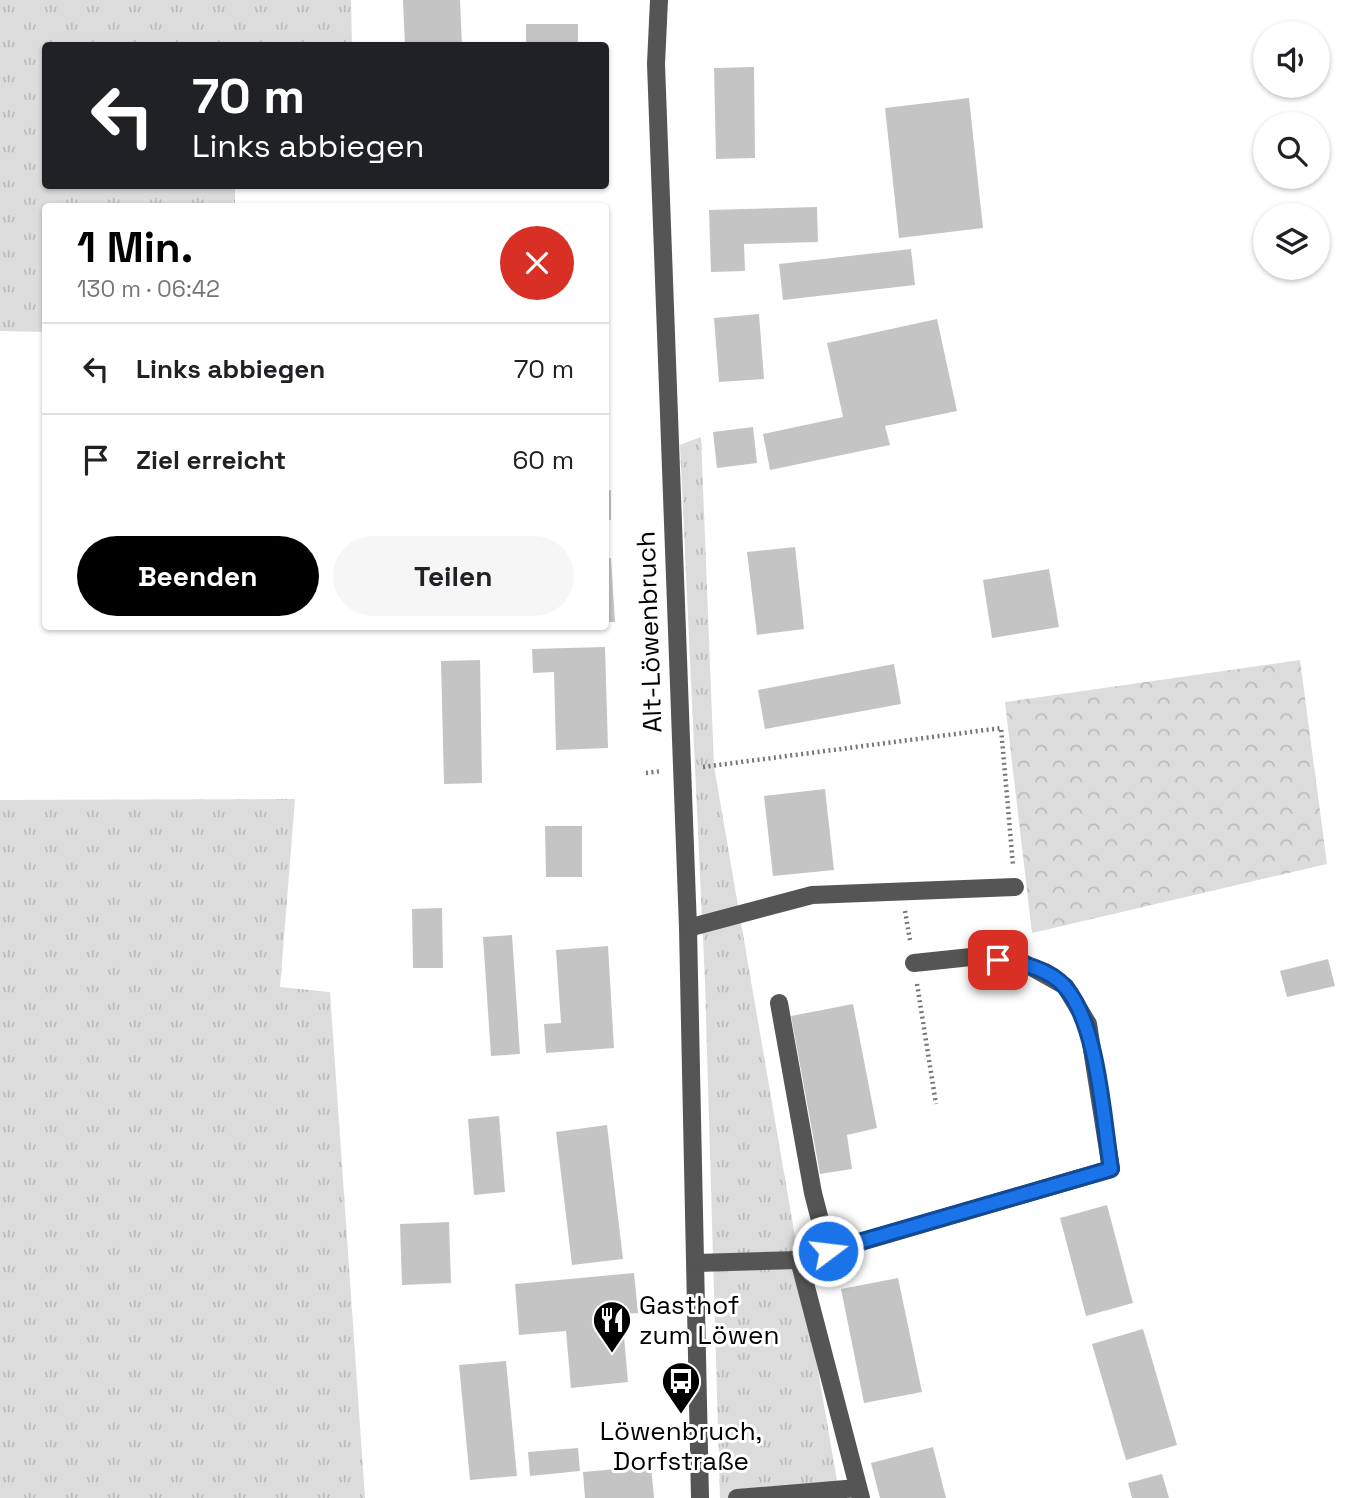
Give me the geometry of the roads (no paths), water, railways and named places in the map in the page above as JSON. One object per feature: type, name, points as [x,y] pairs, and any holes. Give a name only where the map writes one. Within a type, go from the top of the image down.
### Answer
[{"type":"street","name":"Alt-Löwenbruch","points":[[659,0],[656,78],[688,928],[700,1498]]},
{"type":"street","points":[[688,928],[812,895],[1015,887]]},
{"type":"street","points":[[696,1263],[799,1259],[1111,1169],[1088,1024],[1065,986],[1024,963],[971,957],[914,963]]},
{"type":"street","points":[[779,1003],[810,1181],[828,1251]]},
{"type":"street","points":[[737,1498],[860,1493],[799,1259]]},
{"type":"place","name":"Gasthof zum Löwen","points":[[612,1354]]},
{"type":"place","name":"Löwenbruch, Dorfstraße","points":[[681,1415]]}]
